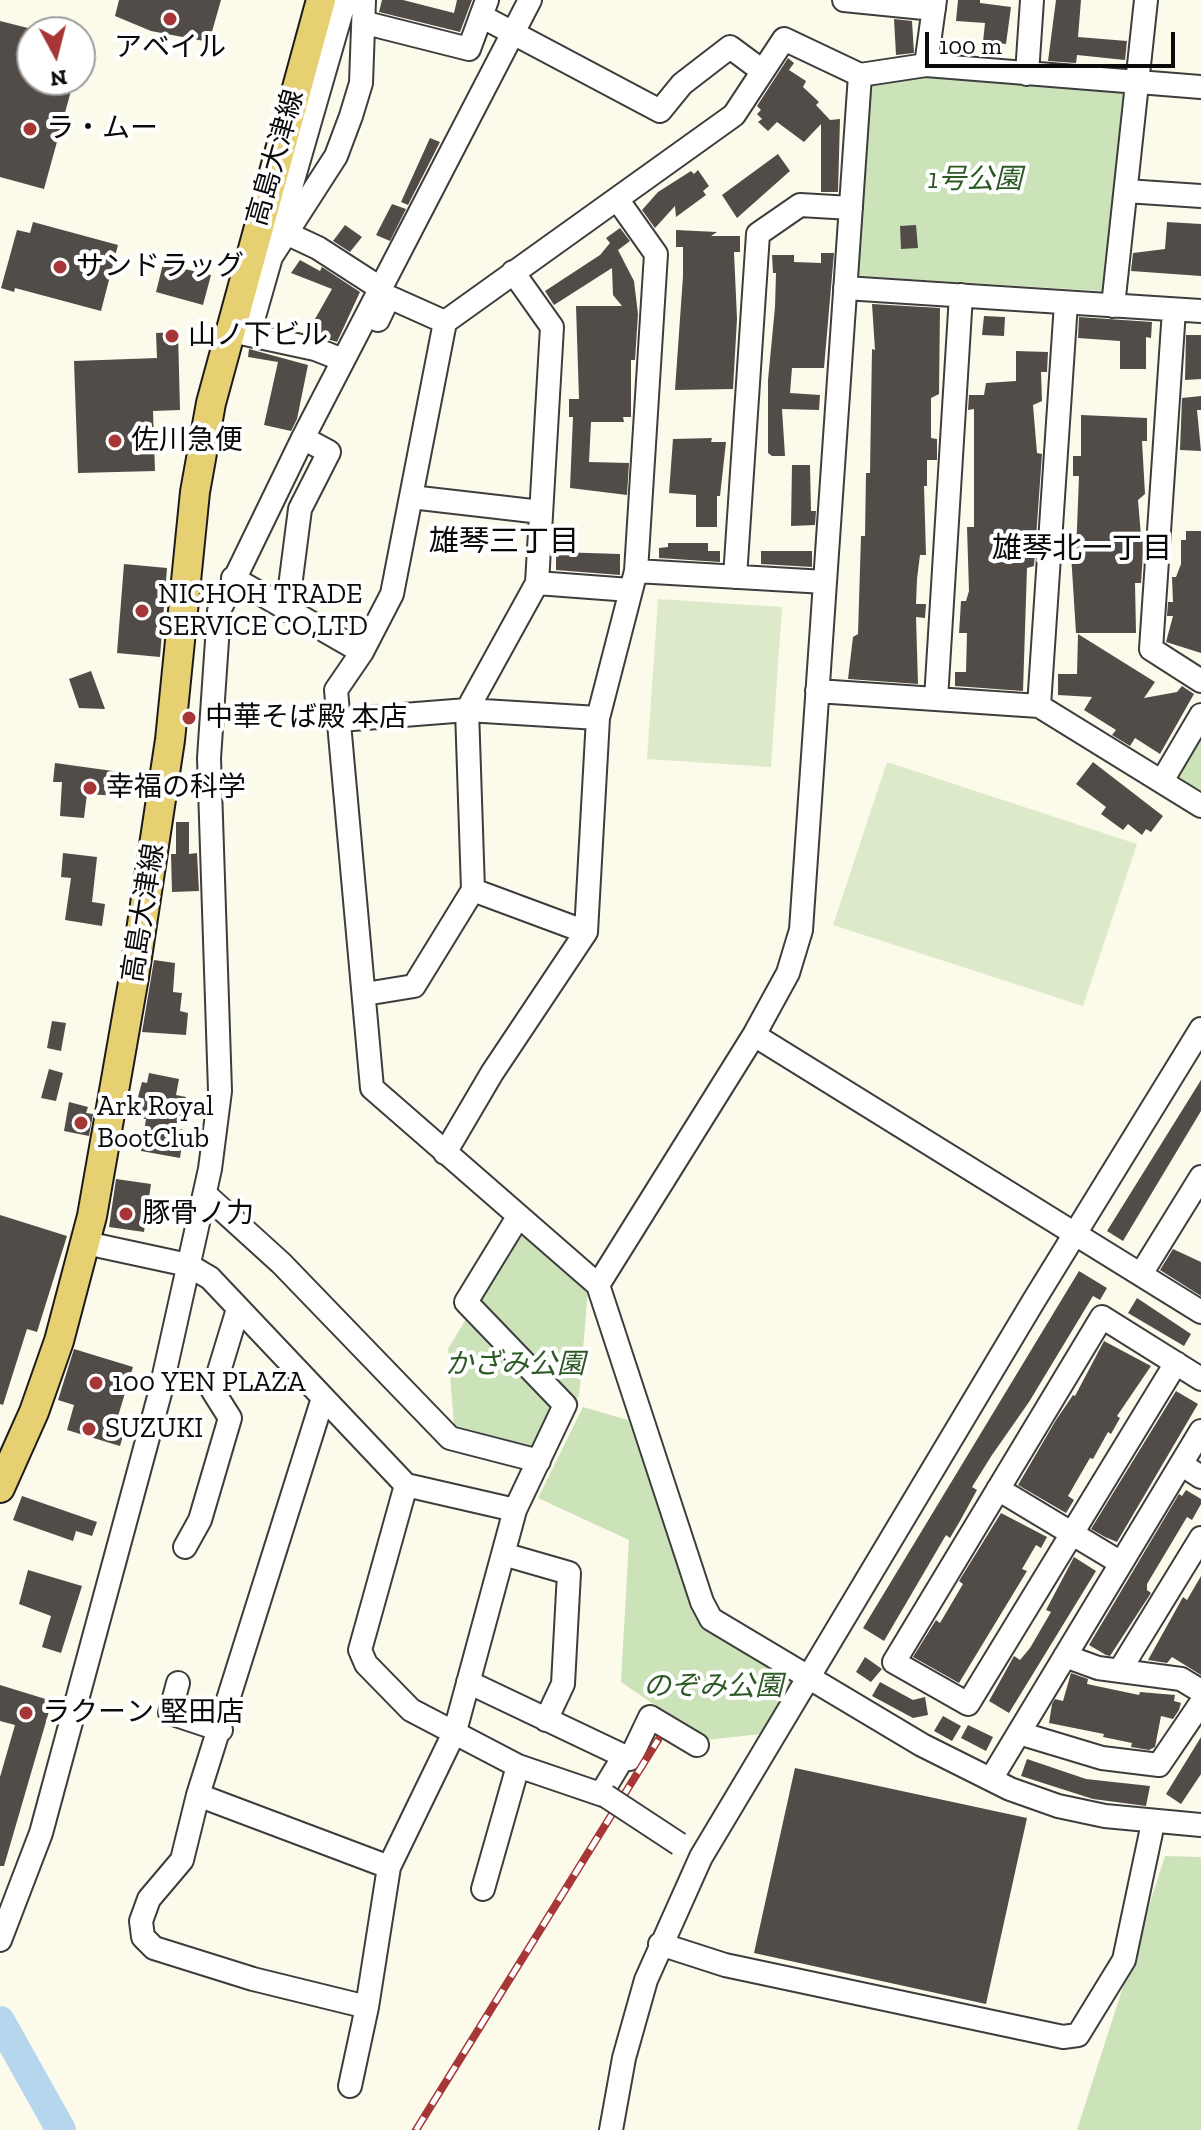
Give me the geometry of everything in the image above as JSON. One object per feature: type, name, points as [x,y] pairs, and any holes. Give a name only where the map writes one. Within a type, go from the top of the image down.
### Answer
[{"type":"main road","name":"高島大津線","points":[[0,1488],[34,1412],[86,1243],[134,977],[170,740],[195,492],[238,332],[271,241],[321,0]]},
{"type":"street","points":[[271,241],[278,227],[345,0]]},
{"type":"street","points":[[0,1940],[41,1833],[160,1393],[205,1194],[220,1091],[209,758],[219,611],[303,438],[379,299],[530,0]]},
{"type":"street","points":[[1027,74],[1032,0]]},
{"type":"street","points":[[1113,306],[1146,0]]},
{"type":"street","points":[[856,1],[935,4],[926,65]]},
{"type":"street","points":[[271,241],[336,156],[361,83],[365,11],[469,49],[484,8],[513,33],[660,111],[682,84],[730,47],[761,70]]},
{"type":"street","points":[[1201,87],[926,65],[860,75],[784,39],[734,115],[445,322],[392,594],[362,652],[336,690],[372,1088],[598,1285],[702,1602],[711,1619],[922,1745],[991,1779],[1058,1806],[1153,1823],[1201,1825]]},
{"type":"street","points":[[598,1285],[754,1035],[788,973],[801,930],[860,75]]},
{"type":"street","points":[[1126,191],[1201,196]]},
{"type":"street","points":[[445,1153],[492,1073],[586,932],[598,718],[633,581],[656,254],[617,199]]},
{"type":"street","points":[[735,577],[758,234],[800,205],[851,208]]},
{"type":"street","points":[[271,241],[318,248],[379,299]]},
{"type":"street","points":[[365,994],[414,986],[473,890],[467,710],[537,583],[552,327],[513,272]]},
{"type":"street","points":[[845,288],[1201,311]]},
{"type":"street","points":[[936,699],[961,295]]},
{"type":"street","points":[[379,299],[389,297],[445,322]]},
{"type":"street","points":[[335,410],[379,299]]},
{"type":"street","points":[[1039,706],[1066,303]]},
{"type":"street","points":[[1174,310],[1151,649],[1201,681]]},
{"type":"street","points":[[238,332],[343,360]]},
{"type":"street","points":[[287,610],[300,509],[329,452],[303,438]]},
{"type":"street","points":[[411,497],[541,512]]},
{"type":"street","points":[[537,583],[735,577],[825,582]]},
{"type":"street","points":[[233,578],[362,652]]},
{"type":"street","points":[[179,647],[215,655]]},
{"type":"street","points":[[817,691],[1039,706],[1201,806]]},
{"type":"street","points":[[340,720],[467,710],[598,718]]},
{"type":"street","points":[[1162,781],[1201,715]]},
{"type":"street","points":[[473,890],[586,932]]},
{"type":"street","points":[[611,2130],[624,2058],[660,1944],[701,1857],[1201,1029]]},
{"type":"street","points":[[754,1035],[1201,1312]]},
{"type":"street","points":[[1141,1274],[1200,1181]]},
{"type":"street","points":[[205,1194],[281,1263],[450,1438],[539,1461]]},
{"type":"street","points":[[350,2086],[367,2007],[389,1867],[455,1731],[515,1510],[565,1405],[466,1302],[518,1217]]},
{"type":"street","points":[[86,1243],[188,1265],[210,1278],[406,1485],[515,1510]]},
{"type":"street","points":[[185,1547],[200,1520],[230,1418],[213,1391],[238,1309]]},
{"type":"street","points":[[1176,1363],[968,1704],[894,1662],[1102,1317],[1176,1363],[1201,1379]]},
{"type":"street","points":[[323,1398],[221,1730],[198,1795],[182,1860],[149,1899],[141,1921],[143,1937],[154,1948],[253,1979],[367,2007]]},
{"type":"street","points":[[991,1779],[1201,1431]]},
{"type":"street","points":[[1181,1464],[1201,1477]]},
{"type":"street","points":[[406,1485],[360,1650],[366,1664],[411,1710],[518,1766],[604,1795],[701,1857]]},
{"type":"street","points":[[998,1489],[1121,1563]]},
{"type":"street","points":[[1120,1670],[1201,1538]]},
{"type":"street","points":[[503,1554],[569,1573],[563,1684],[546,1720]]},
{"type":"street","points":[[1065,1656],[1098,1668],[1181,1679],[1201,1691]]},
{"type":"street","points":[[468,1682],[630,1759],[650,1717],[697,1745]]},
{"type":"street","points":[[178,1683],[170,1713],[221,1730]]},
{"type":"street","points":[[1019,1733],[1102,1758],[1159,1765],[1201,1703]]},
{"type":"street","points":[[604,1795],[624,1756]]},
{"type":"street","points":[[483,1889],[518,1766]]},
{"type":"street","points":[[198,1795],[389,1867]]},
{"type":"street","points":[[660,1944],[725,1965],[1063,2037],[1078,2035],[1124,1960],[1153,1823]]},
{"type":"green space","name":"1号公園","points":[[925,74],[1122,88],[1128,96],[1107,288],[1101,291],[859,276],[853,270],[866,85]]},
{"type":"green space","points":[[658,599],[782,607],[771,767],[647,759]]},
{"type":"green space","points":[[1201,740],[1201,797],[1172,780]]},
{"type":"green space","points":[[887,762],[1137,844],[1083,1006],[833,925]]},
{"type":"green space","name":"かざみ公園","points":[[520,1229],[588,1291],[579,1396],[534,1448],[454,1425],[448,1349]]},
{"type":"green space","name":"のぞみ公園","points":[[583,1407],[628,1420],[700,1621],[793,1681],[761,1734],[706,1740],[621,1682],[629,1540],[538,1498]]},
{"type":"green space","points":[[1165,1856],[1201,1857],[1201,2130],[1077,2130]]},
{"type":"building","name":"アベイル","points":[[119,0],[221,0],[209,42],[151,31],[115,16]]},
{"type":"building","points":[[382,0],[403,0],[454,13],[457,0],[472,0],[460,32],[379,12]]},
{"type":"building","points":[[958,0],[980,0],[980,3],[1011,7],[1006,44],[983,42],[985,23],[956,21]]},
{"type":"building","points":[[1056,0],[1081,0],[1078,37],[1127,41],[1125,60],[1077,55],[1076,63],[1048,61]]},
{"type":"building","points":[[894,19],[912,21],[914,53],[896,55]]},
{"type":"building","name":"ラ・ムー","points":[[0,21],[16,25],[16,96],[70,96],[44,189],[0,177]]},
{"type":"building","points":[[788,58],[794,63],[789,70],[806,81],[803,87],[819,102],[816,105],[830,120],[840,119],[838,192],[821,192],[821,124],[804,142],[777,122],[768,131],[758,122],[762,119],[757,114],[761,110],[757,106]]},
{"type":"building","points":[[430,138],[440,142],[408,205],[401,202]]},
{"type":"building","points":[[778,154],[790,171],[737,218],[722,195]]},
{"type":"building","points":[[698,170],[709,186],[703,191],[706,195],[676,217],[675,206],[655,228],[642,210],[658,192],[691,171],[694,174]]},
{"type":"building","points":[[392,204],[406,209],[390,241],[376,235]]},
{"type":"building","name":"サンドラッグ","points":[[33,222],[118,245],[101,311],[15,288],[14,292],[1,288],[17,230],[30,233]]},
{"type":"building","points":[[1167,222],[1201,224],[1201,276],[1131,271],[1133,253],[1165,249]]},
{"type":"building","points":[[345,225],[362,237],[350,252],[333,241]]},
{"type":"building","points":[[916,225],[918,248],[901,249],[900,226]]},
{"type":"building","points":[[620,228],[630,241],[618,250],[634,281],[638,314],[635,360],[631,360],[631,417],[623,417],[624,422],[591,422],[589,462],[629,463],[627,495],[570,488],[573,417],[569,417],[569,399],[579,399],[576,306],[622,306],[613,295],[612,268],[554,305],[545,291],[600,255],[610,243],[606,238]]},
{"type":"building","points":[[676,230],[717,232],[711,236],[740,236],[740,252],[734,252],[737,319],[733,389],[675,390],[683,276],[683,247],[676,247]]},
{"type":"building","points":[[821,253],[834,253],[824,368],[792,368],[790,393],[820,395],[819,410],[782,409],[785,456],[772,456],[768,453],[768,380],[776,273],[773,273],[772,255],[794,255],[794,262],[821,263]]},
{"type":"building","points":[[300,260],[320,271],[322,267],[360,292],[337,342],[307,333],[332,289],[291,273]]},
{"type":"building","points":[[163,264],[211,275],[203,305],[156,292]]},
{"type":"building","points":[[872,304],[940,308],[939,394],[931,398],[931,438],[937,439],[937,460],[927,460],[927,486],[924,486],[926,555],[920,555],[917,579],[916,604],[926,604],[925,618],[916,617],[918,684],[848,679],[853,637],[858,634],[861,536],[865,536],[866,473],[870,473],[872,349],[875,350]]},
{"type":"building","points":[[984,316],[1005,317],[1004,336],[982,335]]},
{"type":"building","points":[[1079,317],[1152,322],[1151,338],[1146,337],[1146,369],[1120,369],[1120,341],[1078,338]]},
{"type":"building","name":"佐川急便","points":[[178,332],[180,410],[153,411],[155,471],[78,473],[74,361],[157,358],[156,333]]},
{"type":"building","points":[[1186,335],[1201,335],[1201,379],[1185,380]]},
{"type":"building","points":[[249,349],[308,365],[297,419],[291,431],[264,425],[278,362],[248,357]]},
{"type":"building","points":[[1016,351],[1048,352],[1047,372],[1041,372],[1042,401],[1033,405],[1037,453],[1042,454],[1034,566],[1027,568],[1023,691],[955,686],[955,672],[966,672],[967,633],[959,633],[961,601],[966,601],[969,591],[967,527],[974,527],[974,409],[968,410],[969,395],[984,395],[986,383],[1016,381]]},
{"type":"building","points":[[1201,396],[1201,410],[1197,410],[1201,451],[1180,450],[1182,398]]},
{"type":"building","points":[[1081,415],[1147,418],[1147,441],[1142,441],[1145,494],[1138,500],[1141,536],[1144,539],[1141,583],[1135,583],[1136,633],[1076,633],[1071,554],[1076,554],[1079,476],[1073,476],[1073,456],[1081,456]]},
{"type":"building","points":[[712,438],[711,442],[726,442],[720,496],[717,496],[717,527],[696,527],[696,495],[669,493],[673,439]]},
{"type":"building","points":[[792,465],[810,465],[811,511],[816,511],[815,525],[791,526]]},
{"type":"building","points":[[1186,531],[1201,531],[1201,653],[1166,642],[1173,616],[1167,616],[1168,602],[1173,602],[1172,577],[1176,577],[1181,564],[1181,540],[1186,540]]},
{"type":"building","points":[[668,543],[708,543],[708,551],[720,551],[720,562],[659,558],[659,548],[668,547]]},
{"type":"building","points":[[761,551],[812,551],[812,567],[761,564]]},
{"type":"building","points":[[556,552],[620,554],[620,575],[556,570]]},
{"type":"building","name":"NICHOH TRADE SERVICE CO,LTD","points":[[124,564],[167,568],[160,657],[117,653]]},
{"type":"building","points":[[1078,634],[1155,682],[1144,698],[1177,692],[1182,686],[1194,694],[1160,754],[1135,738],[1130,746],[1112,735],[1116,730],[1084,710],[1092,697],[1058,695],[1058,674],[1077,674]]},
{"type":"building","points":[[91,671],[105,709],[79,708],[69,679]]},
{"type":"building","points":[[1093,762],[1163,816],[1151,832],[1146,829],[1142,835],[1128,824],[1123,830],[1101,814],[1106,807],[1076,784]]},
{"type":"building","name":"幸福の科学","points":[[55,763],[120,772],[118,796],[87,794],[84,818],[60,816],[62,782],[53,782]]},
{"type":"building","points":[[176,822],[189,822],[189,854],[197,853],[199,891],[172,892],[171,854],[176,854]]},
{"type":"building","points":[[63,853],[97,857],[92,902],[105,904],[102,926],[65,920],[71,878],[61,877]]},
{"type":"building","points":[[154,960],[175,963],[173,992],[182,993],[180,1011],[188,1013],[186,1035],[142,1032]]},
{"type":"building","points":[[52,1021],[66,1023],[61,1051],[47,1048]]},
{"type":"building","points":[[49,1069],[63,1073],[56,1101],[41,1098]]},
{"type":"building","points":[[149,1073],[179,1079],[176,1095],[186,1097],[178,1129],[184,1130],[180,1158],[141,1151],[146,1119],[141,1118],[144,1099],[138,1097],[142,1082],[147,1083]]},
{"type":"building","points":[[1201,1080],[1201,1111],[1123,1241],[1107,1231]]},
{"type":"building","name":"Ark Royal BootClub","points":[[69,1102],[88,1107],[86,1113],[93,1114],[89,1136],[64,1131]]},
{"type":"building","points":[[116,1179],[151,1184],[144,1232],[109,1227]]},
{"type":"building","points":[[0,1215],[67,1236],[37,1332],[27,1329],[3,1405],[0,1404]]},
{"type":"building","points":[[1173,1249],[1201,1262],[1201,1296],[1160,1270]]},
{"type":"building","points":[[1079,1271],[1107,1288],[1100,1300],[1093,1296],[1029,1402],[992,1455],[972,1487],[977,1490],[960,1521],[950,1538],[946,1535],[884,1641],[863,1628]]},
{"type":"building","points":[[1137,1298],[1191,1334],[1184,1346],[1128,1313]]},
{"type":"building","points":[[1104,1341],[1151,1366],[1117,1416],[1120,1418],[1111,1434],[1108,1432],[1068,1496],[1074,1500],[1066,1513],[1018,1485],[1056,1420],[1075,1396]]},
{"type":"building","name":"100 YEN PLAZA","points":[[74,1349],[133,1367],[115,1426],[125,1429],[120,1446],[67,1430],[74,1405],[58,1400]]},
{"type":"building","points":[[1176,1391],[1198,1404],[1117,1542],[1105,1537],[1091,1529]]},
{"type":"building","points":[[1186,1490],[1201,1499],[1201,1504],[1192,1520],[1187,1517],[1147,1584],[1147,1590],[1151,1593],[1110,1656],[1106,1655],[1089,1645],[1179,1494],[1182,1496]]},
{"type":"building","points":[[22,1496],[97,1522],[92,1536],[76,1531],[73,1541],[13,1520]]},
{"type":"building","points":[[1001,1513],[1047,1537],[1041,1548],[1036,1545],[1022,1569],[1027,1571],[959,1683],[913,1657],[936,1620],[940,1623],[963,1584],[959,1581]]},
{"type":"building","points":[[1074,1557],[1096,1571],[1009,1713],[989,1701],[1014,1656],[1020,1660],[1030,1648],[1051,1612],[1046,1610]]},
{"type":"building","points":[[28,1570],[82,1586],[61,1653],[42,1647],[51,1616],[19,1604]]},
{"type":"building","points":[[1201,1576],[1201,1675],[1172,1657],[1167,1663],[1148,1660],[1183,1597],[1187,1600]]},
{"type":"building","points":[[865,1657],[882,1669],[871,1682],[856,1672]]},
{"type":"building","points":[[1071,1673],[1088,1679],[1087,1684],[1139,1695],[1140,1692],[1175,1695],[1174,1701],[1181,1703],[1179,1710],[1173,1719],[1161,1716],[1155,1747],[1149,1750],[1131,1747],[1132,1743],[1103,1737],[1104,1734],[1049,1723],[1052,1704],[1055,1699],[1063,1701]]},
{"type":"building","points":[[880,1682],[913,1700],[925,1697],[928,1715],[913,1718],[872,1696]]},
{"type":"building","points":[[0,1685],[52,1701],[4,1866],[0,1866],[0,1777],[15,1725],[0,1721]]},
{"type":"building","points":[[943,1716],[961,1726],[952,1741],[934,1731]]},
{"type":"building","points":[[968,1725],[993,1737],[986,1751],[961,1738]]},
{"type":"building","points":[[1201,1737],[1201,1774],[1181,1804],[1166,1794]]},
{"type":"building","points":[[1027,1759],[1086,1779],[1150,1786],[1146,1806],[1093,1799],[1021,1776]]},
{"type":"building","points":[[795,1768],[1027,1818],[986,2004],[754,1953]]},
{"type":"waterway","points":[[0,2021],[61,2130]]},
{"type":"railway","points":[[416,2130],[658,1740]]},
{"type":"place","name":"アベイル","points":[[170,19]]},
{"type":"place","name":"ラ・ムー","points":[[30,129]]},
{"type":"place","name":"サンドラッグ","points":[[60,267]]},
{"type":"place","name":"山ノ下ビル","points":[[172,336]]},
{"type":"place","name":"佐川急便","points":[[115,441]]},
{"type":"place","name":"NICHOH TRADE SERVICE CO,LTD","points":[[142,611]]},
{"type":"place","name":"中華そば殿 本店","points":[[189,718]]},
{"type":"place","name":"幸福の科学","points":[[90,788]]},
{"type":"place","name":"Ark Royal BootClub","points":[[81,1123]]},
{"type":"place","name":"豚骨ノ力","points":[[126,1214]]},
{"type":"place","name":"100 YEN PLAZA","points":[[96,1383]]},
{"type":"place","name":"SUZUKI","points":[[89,1429]]},
{"type":"place","name":"ラクーン 堅田店","points":[[26,1713]]},
{"type":"district","name":"雄琴三丁目","points":[[504,542]]},
{"type":"district","name":"雄琴北一丁目","points":[[1082,549]]}]
